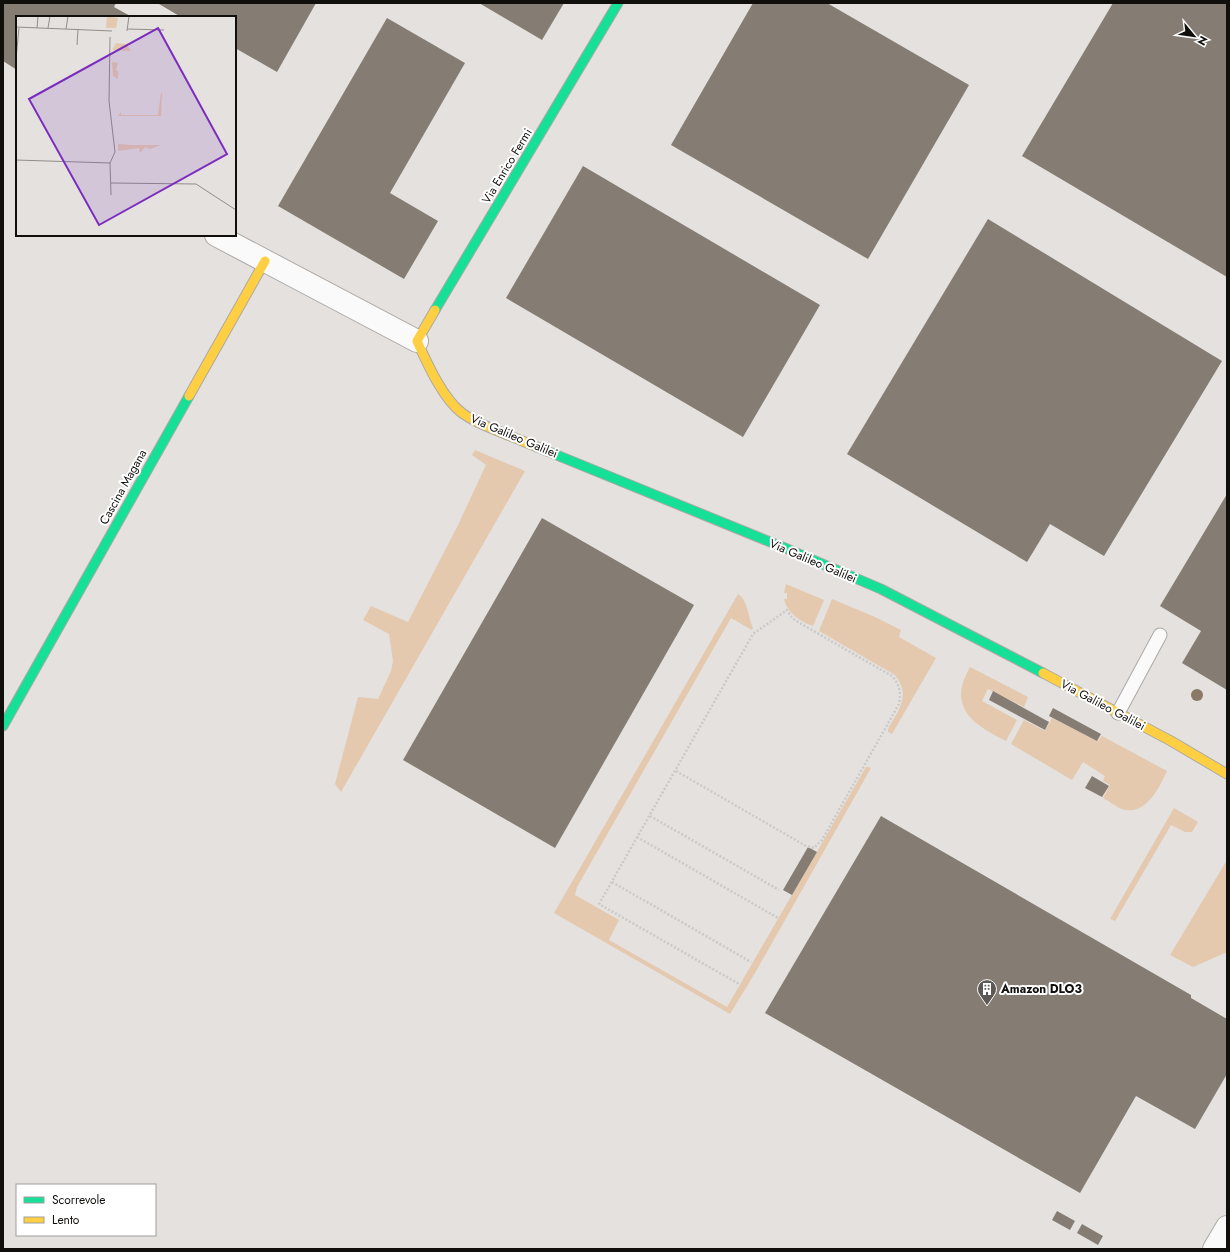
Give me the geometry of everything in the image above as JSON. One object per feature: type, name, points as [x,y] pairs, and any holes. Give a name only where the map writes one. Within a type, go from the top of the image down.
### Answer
[{"type":"street","name":"Via Enrico Fermi","points":[[417,341],[618,3]]},
{"type":"street","points":[[218,236],[417,341]]},
{"type":"street","name":"Cascina Magana","points":[[3,726],[265,261]]},
{"type":"street","name":"Via Galileo Galilei","points":[[417,341],[430,369],[444,392],[460,412],[478,423],[785,548],[881,590],[1118,713],[1227,774]]},
{"type":"street","points":[[1214,1249],[1227,1227]]},
{"type":"lane","points":[[1118,713],[1160,635]]},
{"type":"path","points":[[676,771],[806,846],[814,848],[822,840],[899,704],[901,693],[900,688],[892,676],[798,622],[792,618],[787,610],[753,634],[676,771],[598,904],[739,984]]},
{"type":"path","points":[[650,816],[779,890]]},
{"type":"path","points":[[637,837],[778,918]]},
{"type":"path","points":[[612,882],[751,962]]},
{"type":"shaded area","points":[[475,450],[525,471],[341,792],[335,784],[358,697],[378,699],[391,671],[393,661],[389,634],[363,620],[371,606],[408,622],[458,525],[486,465],[472,455]]},
{"type":"shaded area","points":[[786,584],[824,600],[813,626],[799,619],[788,609],[784,599],[787,599],[787,593],[784,593]]},
{"type":"shaded area","points":[[738,594],[746,604],[753,628],[752,630],[731,618],[577,887],[575,895],[619,920],[609,940],[727,1007],[866,767],[871,768],[755,973],[730,1014],[554,913]]},
{"type":"shaded area","points":[[832,599],[875,617],[901,630],[899,637],[936,658],[892,734],[888,732],[888,729],[899,709],[903,696],[900,683],[895,675],[819,631]]},
{"type":"shaded area","points":[[970,667],[1028,697],[1024,707],[988,689],[982,701],[1017,720],[1006,741],[976,723],[965,710],[962,703],[961,690]]},
{"type":"shaded area","points":[[1052,718],[1098,741],[1102,736],[1167,771],[1155,794],[1143,806],[1136,809],[1128,810],[1119,808],[1103,798],[1110,785],[1103,781],[1105,776],[1083,762],[1072,780],[1011,744],[1024,720],[1045,731]]},
{"type":"shaded area","points":[[1174,808],[1198,822],[1192,832],[1185,832],[1171,825],[1115,921],[1110,919]]},
{"type":"shaded area","points":[[1227,860],[1227,952],[1193,967],[1170,955]]},
{"type":"building","points":[[3,3],[116,3],[114,7],[130,16],[16,16],[16,69],[3,61]]},
{"type":"building","points":[[316,3],[277,72],[236,49],[236,16],[179,16],[159,4]]},
{"type":"building","points":[[479,3],[564,3],[542,40]]},
{"type":"building","points":[[753,3],[827,3],[969,85],[868,259],[671,145]]},
{"type":"building","points":[[1113,3],[1227,3],[1227,277],[1022,156]]},
{"type":"building","points":[[387,18],[465,63],[390,193],[438,221],[404,279],[278,206]]},
{"type":"building","points":[[583,166],[820,305],[743,437],[506,298]]},
{"type":"building","points":[[988,219],[1222,361],[1104,556],[1050,524],[1027,562],[847,454]]},
{"type":"building","points":[[1227,494],[1227,690],[1182,663],[1201,631],[1160,606]]},
{"type":"building","points":[[542,518],[694,605],[555,848],[403,760]]},
{"type":"building","points":[[993,691],[1049,722],[1045,730],[989,700]]},
{"type":"building","points":[[1053,708],[1101,734],[1097,741],[1049,716]]},
{"type":"building","points":[[1092,776],[1109,786],[1102,797],[1085,788]]},
{"type":"building","name":"Amazon DLO3","points":[[881,816],[1191,995],[1191,998],[1227,1019],[1227,1074],[1195,1129],[1136,1096],[1080,1193],[765,1013]]},
{"type":"building","points":[[808,847],[817,852],[792,895],[783,890]]},
{"type":"building","points":[[1057,1211],[1075,1221],[1070,1230],[1052,1220]]},
{"type":"building","points":[[1082,1224],[1103,1236],[1098,1245],[1077,1233]]},
{"type":"traffic: fast","points":[[435,310],[618,3]]},
{"type":"traffic: fast","points":[[3,726],[189,396]]},
{"type":"traffic: fast","points":[[537,447],[785,548],[881,589],[1043,673]]},
{"type":"traffic: slow","points":[[189,396],[265,261]]},
{"type":"traffic: slow","points":[[435,310],[417,341],[436,380],[448,399],[462,413],[475,421],[537,447]]},
{"type":"traffic: slow","points":[[1043,673],[1171,741],[1227,774]]},
{"type":"place","name":"Amazon DLO3","points":[[987,1006]]}]
